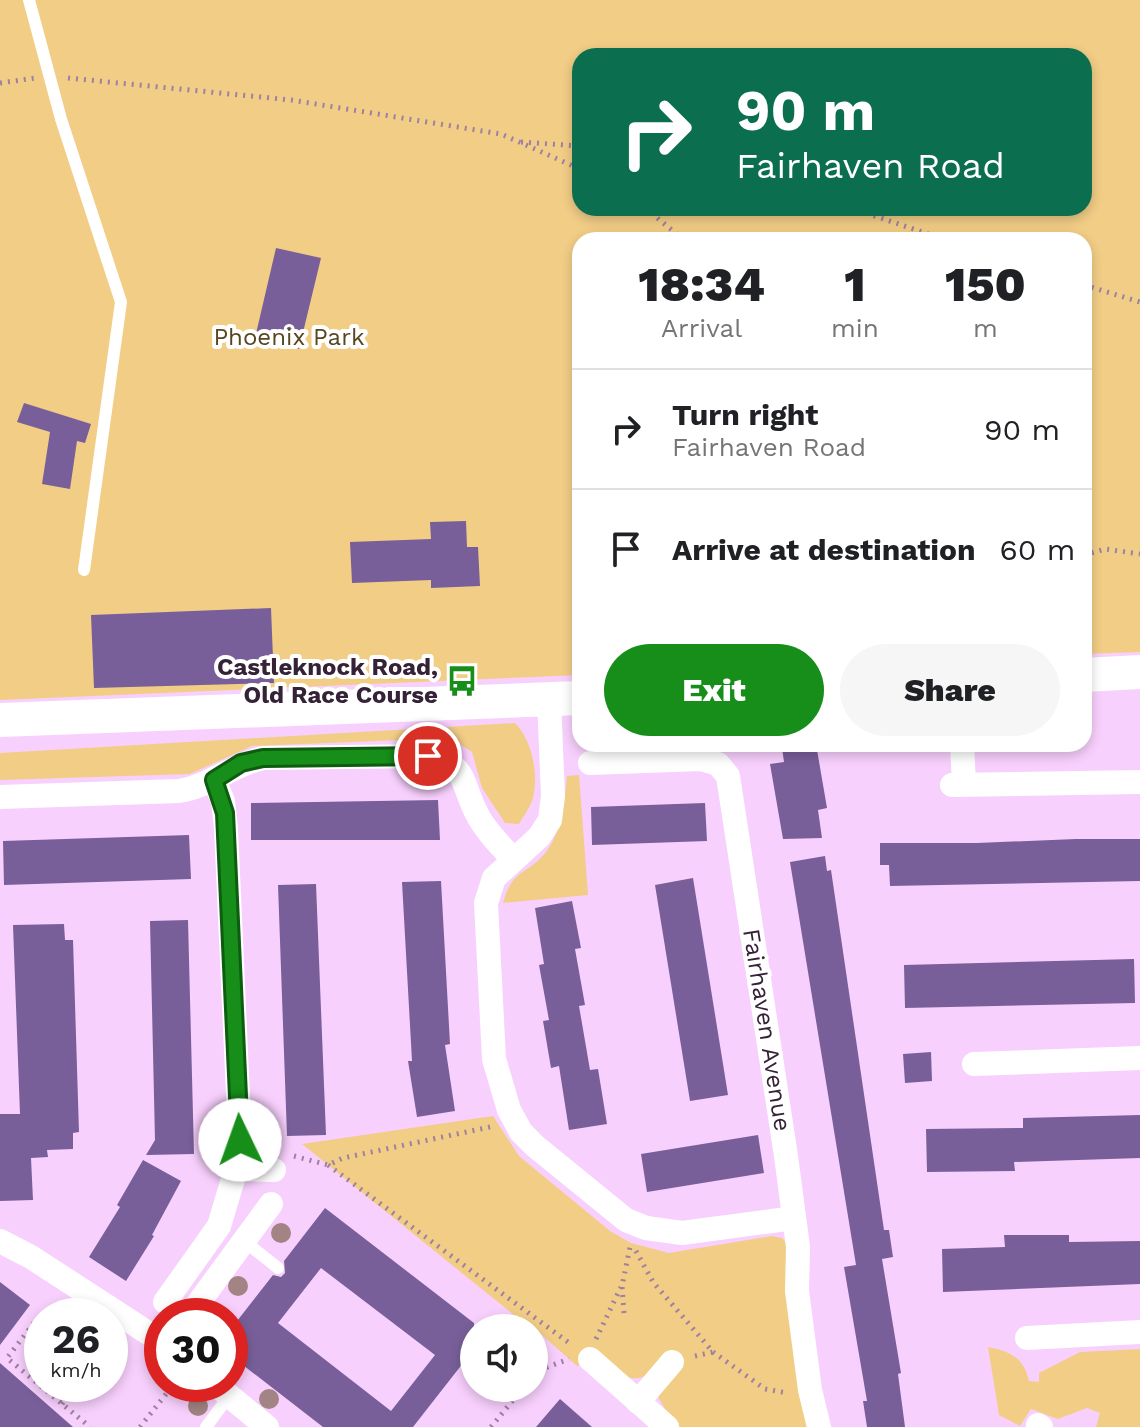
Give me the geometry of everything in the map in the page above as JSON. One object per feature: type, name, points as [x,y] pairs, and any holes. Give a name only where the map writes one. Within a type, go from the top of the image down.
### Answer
[{"type":"main road","points":[[1092,675],[1140,672]]},
{"type":"main road","points":[[0,720],[564,699]]},
{"type":"street","points":[[564,699],[550,820],[539,837],[512,858],[494,878],[486,903],[494,1059],[500,1087],[513,1117],[521,1132],[535,1146],[626,1220],[646,1228],[682,1233],[794,1218]]},
{"type":"street","points":[[961,752],[958,784],[1140,782]]},
{"type":"street","points":[[0,797],[179,791],[200,787],[241,763],[263,758],[428,756],[454,765],[464,778],[477,815],[512,858]]},
{"type":"street","name":"Fairhaven Avenue","points":[[590,763],[701,759],[718,764],[728,776],[794,1218],[798,1247],[797,1291],[819,1427]]},
{"type":"street","points":[[168,1298],[219,1226],[236,1169],[240,1140],[226,828],[223,801],[214,780]]},
{"type":"street","points":[[974,1064],[1140,1058]]},
{"type":"street","points":[[236,1169],[274,1170]]},
{"type":"street","points":[[202,1298],[271,1204]]},
{"type":"street","points":[[0,1241],[144,1331]]},
{"type":"street","points":[[1027,1338],[1140,1332]]},
{"type":"street","points":[[588,1357],[667,1427]]},
{"type":"street","points":[[638,1402],[682,1357]]},
{"type":"street","points":[[237,1402],[267,1427]]},
{"type":"lane","points":[[29,0],[65,133],[121,302],[84,570]]},
{"type":"lane","points":[[244,1241],[278,1268]]},
{"type":"lane","points":[[206,1427],[217,1402]]},
{"type":"path","points":[[0,83],[50,76],[291,100],[501,134],[572,166]]},
{"type":"path","points":[[515,141],[572,145]]},
{"type":"path","points":[[655,216],[674,232]]},
{"type":"path","points":[[875,216],[922,232]]},
{"type":"path","points":[[1092,287],[1140,302]]},
{"type":"path","points":[[1092,553],[1105,549],[1140,554]]},
{"type":"path","points":[[328,1165],[343,1158],[493,1126],[513,1117]]},
{"type":"path","points":[[274,1170],[275,1154],[328,1165],[588,1357]]},
{"type":"path","points":[[588,1357],[622,1286],[631,1243],[653,1282],[713,1352],[765,1389],[812,1398]]},
{"type":"path","points":[[622,1286],[624,1313]]},
{"type":"path","points":[[24,1336],[7,1358],[24,1372]]},
{"type":"path","points":[[682,1357],[713,1352]]},
{"type":"path","points":[[548,1369],[561,1361],[588,1357]]},
{"type":"path","points":[[60,1402],[90,1427]]},
{"type":"path","points":[[140,1427],[160,1402]]},
{"type":"path","points":[[491,1427],[512,1402]]},
{"type":"green space","name":"Phoenix Park","points":[[0,0],[1140,0],[1140,652],[1092,654],[1092,232],[572,232],[572,675],[0,700]]},
{"type":"green space","points":[[515,723],[526,739],[535,770],[532,801],[519,824],[505,823],[482,788],[472,752],[451,738],[252,746],[190,774],[0,780],[0,753]]},
{"type":"green space","points":[[579,775],[588,895],[503,903],[511,883],[539,860],[552,843],[562,816],[567,776]]},
{"type":"green space","points":[[493,1116],[519,1156],[610,1231],[631,1243],[669,1253],[772,1236],[782,1238],[788,1245],[793,1337],[807,1427],[680,1427],[645,1376],[625,1376],[598,1355],[577,1366],[548,1340],[548,1314],[513,1314],[302,1144]]},
{"type":"green space","points":[[988,1347],[1015,1357],[1024,1367],[1029,1381],[1039,1382],[1039,1373],[1080,1352],[1140,1349],[1140,1427],[1096,1427],[1100,1413],[1087,1408],[1058,1419],[1031,1409],[1020,1426],[999,1415]]},
{"type":"building","points":[[276,248],[321,258],[299,349],[255,338]]},
{"type":"building","points":[[24,403],[91,424],[85,443],[77,441],[70,489],[42,484],[50,432],[17,422]]},
{"type":"building","points":[[466,521],[467,547],[478,547],[480,586],[431,588],[431,580],[352,583],[350,542],[431,539],[430,522]]},
{"type":"building","points":[[271,608],[274,683],[94,688],[91,615]]},
{"type":"building","points":[[783,752],[817,752],[827,808],[818,810],[822,838],[783,839],[770,764],[784,762]]},
{"type":"building","points":[[438,800],[440,840],[251,840],[251,803]]},
{"type":"building","points":[[705,803],[707,841],[592,845],[591,807]]},
{"type":"building","points":[[189,835],[191,879],[4,885],[3,841]]},
{"type":"building","points":[[1140,839],[1140,881],[890,886],[889,865],[880,865],[880,843]]},
{"type":"building","points":[[825,856],[827,871],[831,870],[884,1230],[889,1230],[893,1257],[882,1259],[901,1373],[898,1374],[905,1427],[867,1427],[863,1401],[867,1401],[844,1267],[856,1265],[790,862]]},
{"type":"building","points":[[693,878],[728,1095],[690,1101],[655,885]]},
{"type":"building","points":[[441,881],[450,1044],[445,1045],[455,1111],[417,1117],[408,1061],[412,1061],[402,882]]},
{"type":"building","points":[[316,884],[326,1135],[287,1136],[278,885]]},
{"type":"building","points":[[572,901],[581,948],[575,949],[585,1005],[579,1006],[590,1070],[598,1069],[607,1124],[569,1130],[559,1066],[551,1068],[543,1021],[549,1020],[539,965],[544,964],[535,908]]},
{"type":"building","points":[[188,920],[194,1154],[146,1155],[155,1140],[150,921]]},
{"type":"building","points":[[64,924],[65,940],[73,940],[79,1132],[73,1133],[73,1149],[47,1150],[48,1157],[31,1158],[33,1200],[0,1201],[0,1114],[20,1114],[13,925]]},
{"type":"building","points":[[1134,959],[1135,1003],[905,1008],[904,965]]},
{"type":"building","points":[[931,1052],[932,1081],[905,1083],[903,1054]]},
{"type":"building","points":[[1140,1115],[1140,1158],[1014,1162],[1015,1171],[927,1172],[926,1129],[1023,1128],[1023,1118]]},
{"type":"building","points":[[758,1135],[764,1173],[647,1192],[641,1154]]},
{"type":"building","points":[[143,1160],[181,1181],[154,1236],[126,1281],[89,1257],[120,1207],[117,1205]]},
{"type":"building","points":[[325,1208],[462,1314],[460,1367],[413,1427],[323,1427],[248,1369],[248,1307],[273,1275],[281,1277],[285,1273],[284,1261]],"holes":[[[321,1268],[435,1355],[391,1411],[278,1323]]]},
{"type":"building","points":[[1004,1235],[1069,1235],[1069,1242],[1140,1241],[1140,1284],[943,1292],[942,1249],[1005,1247]]},
{"type":"building","points":[[0,1282],[24,1300],[24,1313],[0,1345]]},
{"type":"building","points":[[0,1363],[24,1384],[24,1402],[44,1402],[73,1427],[0,1427]]},
{"type":"building","points":[[560,1399],[592,1427],[536,1427]]},
{"type":"place","name":"Castleknock Road, Old Race Course","points":[[462,681]]},
{"type":"route","points":[[240,1140],[225,813],[214,780],[241,763],[263,758],[428,756]]}]
